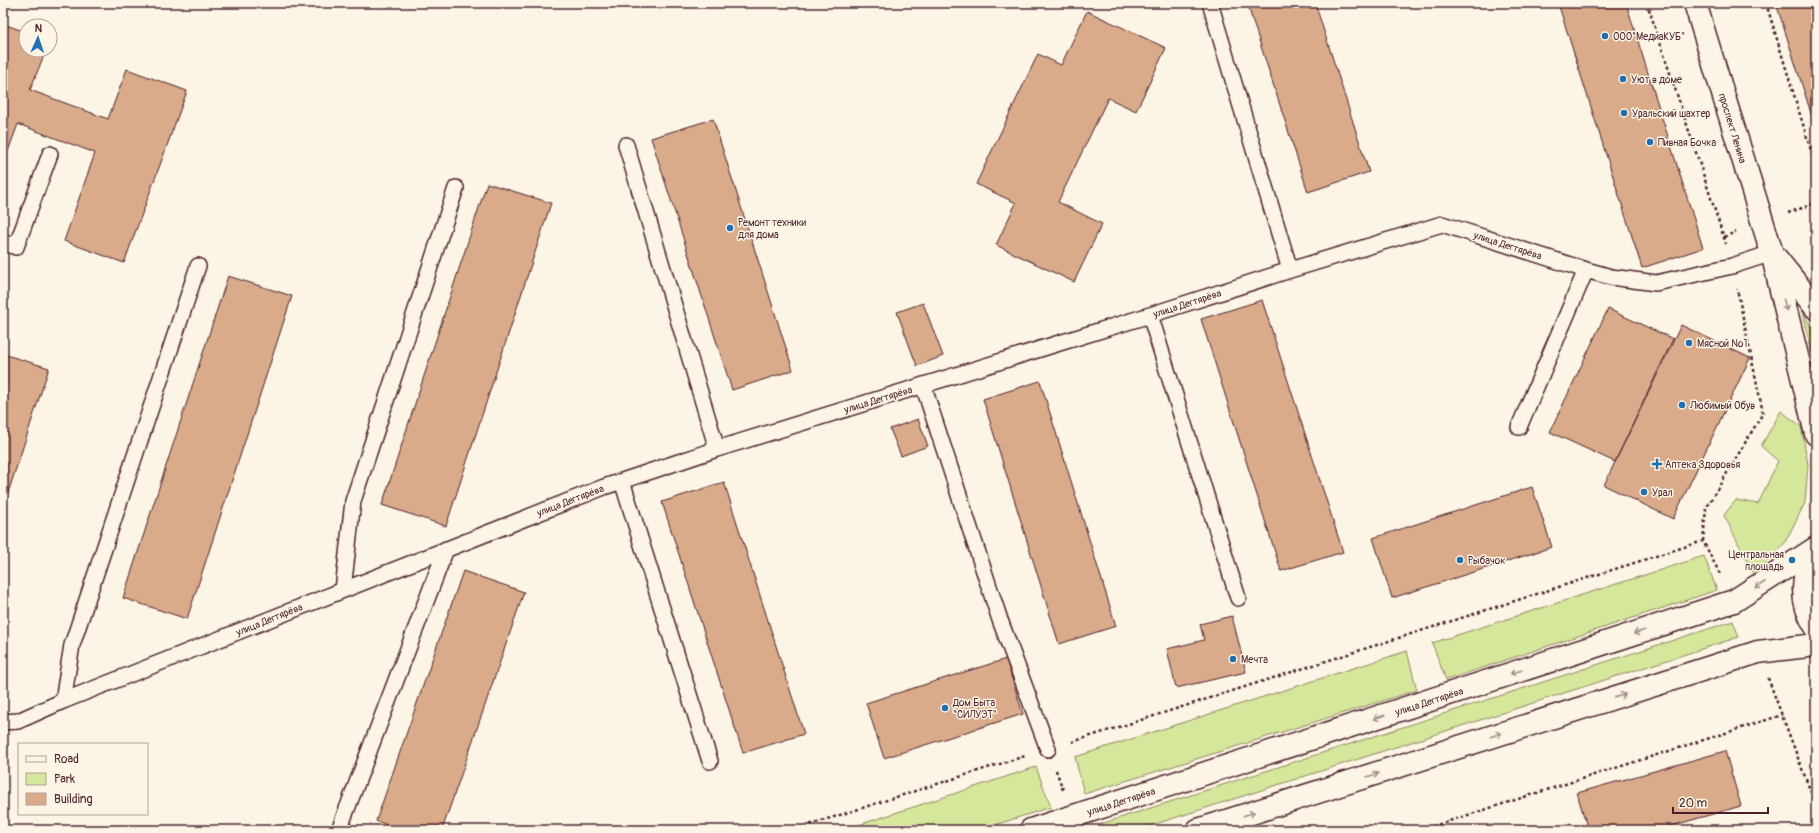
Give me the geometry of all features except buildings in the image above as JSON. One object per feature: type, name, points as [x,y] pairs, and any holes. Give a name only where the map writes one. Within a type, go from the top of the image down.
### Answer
[{"type":"main road","name":"проспект Ленина","points":[[1694,3],[1772,253],[1816,434]]},
{"type":"main road","name":"проспект Ленина","points":[[1772,253],[1816,308]]},
{"type":"main road","name":"улица Дегтярёва","points":[[1031,830],[1734,601],[1816,550]]},
{"type":"main road","points":[[1816,550],[1806,571],[1804,591],[1807,611],[1816,627]]},
{"type":"main road","points":[[1198,830],[1758,652],[1816,645]]},
{"type":"lane","points":[[1210,3],[1290,270]]},
{"type":"lane","points":[[626,145],[717,449]]},
{"type":"lane","points":[[3,242],[16,247],[50,154]]},
{"type":"lane","points":[[343,590],[353,501],[456,188]]},
{"type":"lane","name":"улица Дегтярёва","points":[[3,722],[18,721],[63,701],[622,480],[1290,270],[1442,224],[1586,270],[1611,276],[1656,283],[1732,266],[1772,253]]},
{"type":"lane","points":[[63,701],[72,645],[198,266]]},
{"type":"lane","points":[[1519,427],[1586,270]]},
{"type":"lane","points":[[1150,315],[1238,598]]},
{"type":"lane","points":[[923,385],[1000,620],[1048,749]]},
{"type":"lane","points":[[622,480],[710,761]]},
{"type":"lane","points":[[339,830],[446,549]]},
{"type":"path","points":[[1766,3],[1816,167]]},
{"type":"path","points":[[793,830],[1703,541],[1734,601]]},
{"type":"path","points":[[1758,652],[1816,806]]},
{"type":"path","points":[[1421,830],[1782,716]]},
{"type":"green space","points":[[1802,308],[1816,339],[1816,370]]},
{"type":"green space","points":[[1781,411],[1801,426],[1808,464],[1805,503],[1784,544],[1754,575],[1724,515],[1736,500],[1758,504],[1778,461],[1761,446]]},
{"type":"green space","points":[[1704,556],[1717,590],[1446,680],[1432,643]]},
{"type":"green space","points":[[1733,621],[1739,637],[1137,830],[1103,830],[1101,824]]},
{"type":"green space","points":[[1407,651],[1417,690],[1084,794],[1075,757]]},
{"type":"green space","points":[[1036,767],[1051,807],[979,830],[843,830]]},
{"type":"place","name":"ООО\"МедиаКУБ\"","points":[[1605,36]]},
{"type":"place","name":"Уют в доме","points":[[1623,79]]},
{"type":"place","name":"Уральский шахтер","points":[[1624,113]]},
{"type":"place","name":"Пивная Бочка","points":[[1650,142]]},
{"type":"place","name":"Ремонт техники для дома","points":[[730,228]]},
{"type":"place","name":"Мясной №1","points":[[1689,343]]},
{"type":"place","name":"Любимый Обув","points":[[1682,405]]},
{"type":"place","name":"Аптека Здоровья","points":[[1657,464]]},
{"type":"place","name":"Урал","points":[[1644,492]]},
{"type":"place","name":"Рыбачок","points":[[1460,560]]},
{"type":"place","name":"Центральная площадь","points":[[1792,560]]},
{"type":"place","name":"Мечта","points":[[1233,659]]},
{"type":"place","name":"Дом Быта \"СИЛУЭТ\"","points":[[945,708]]}]
